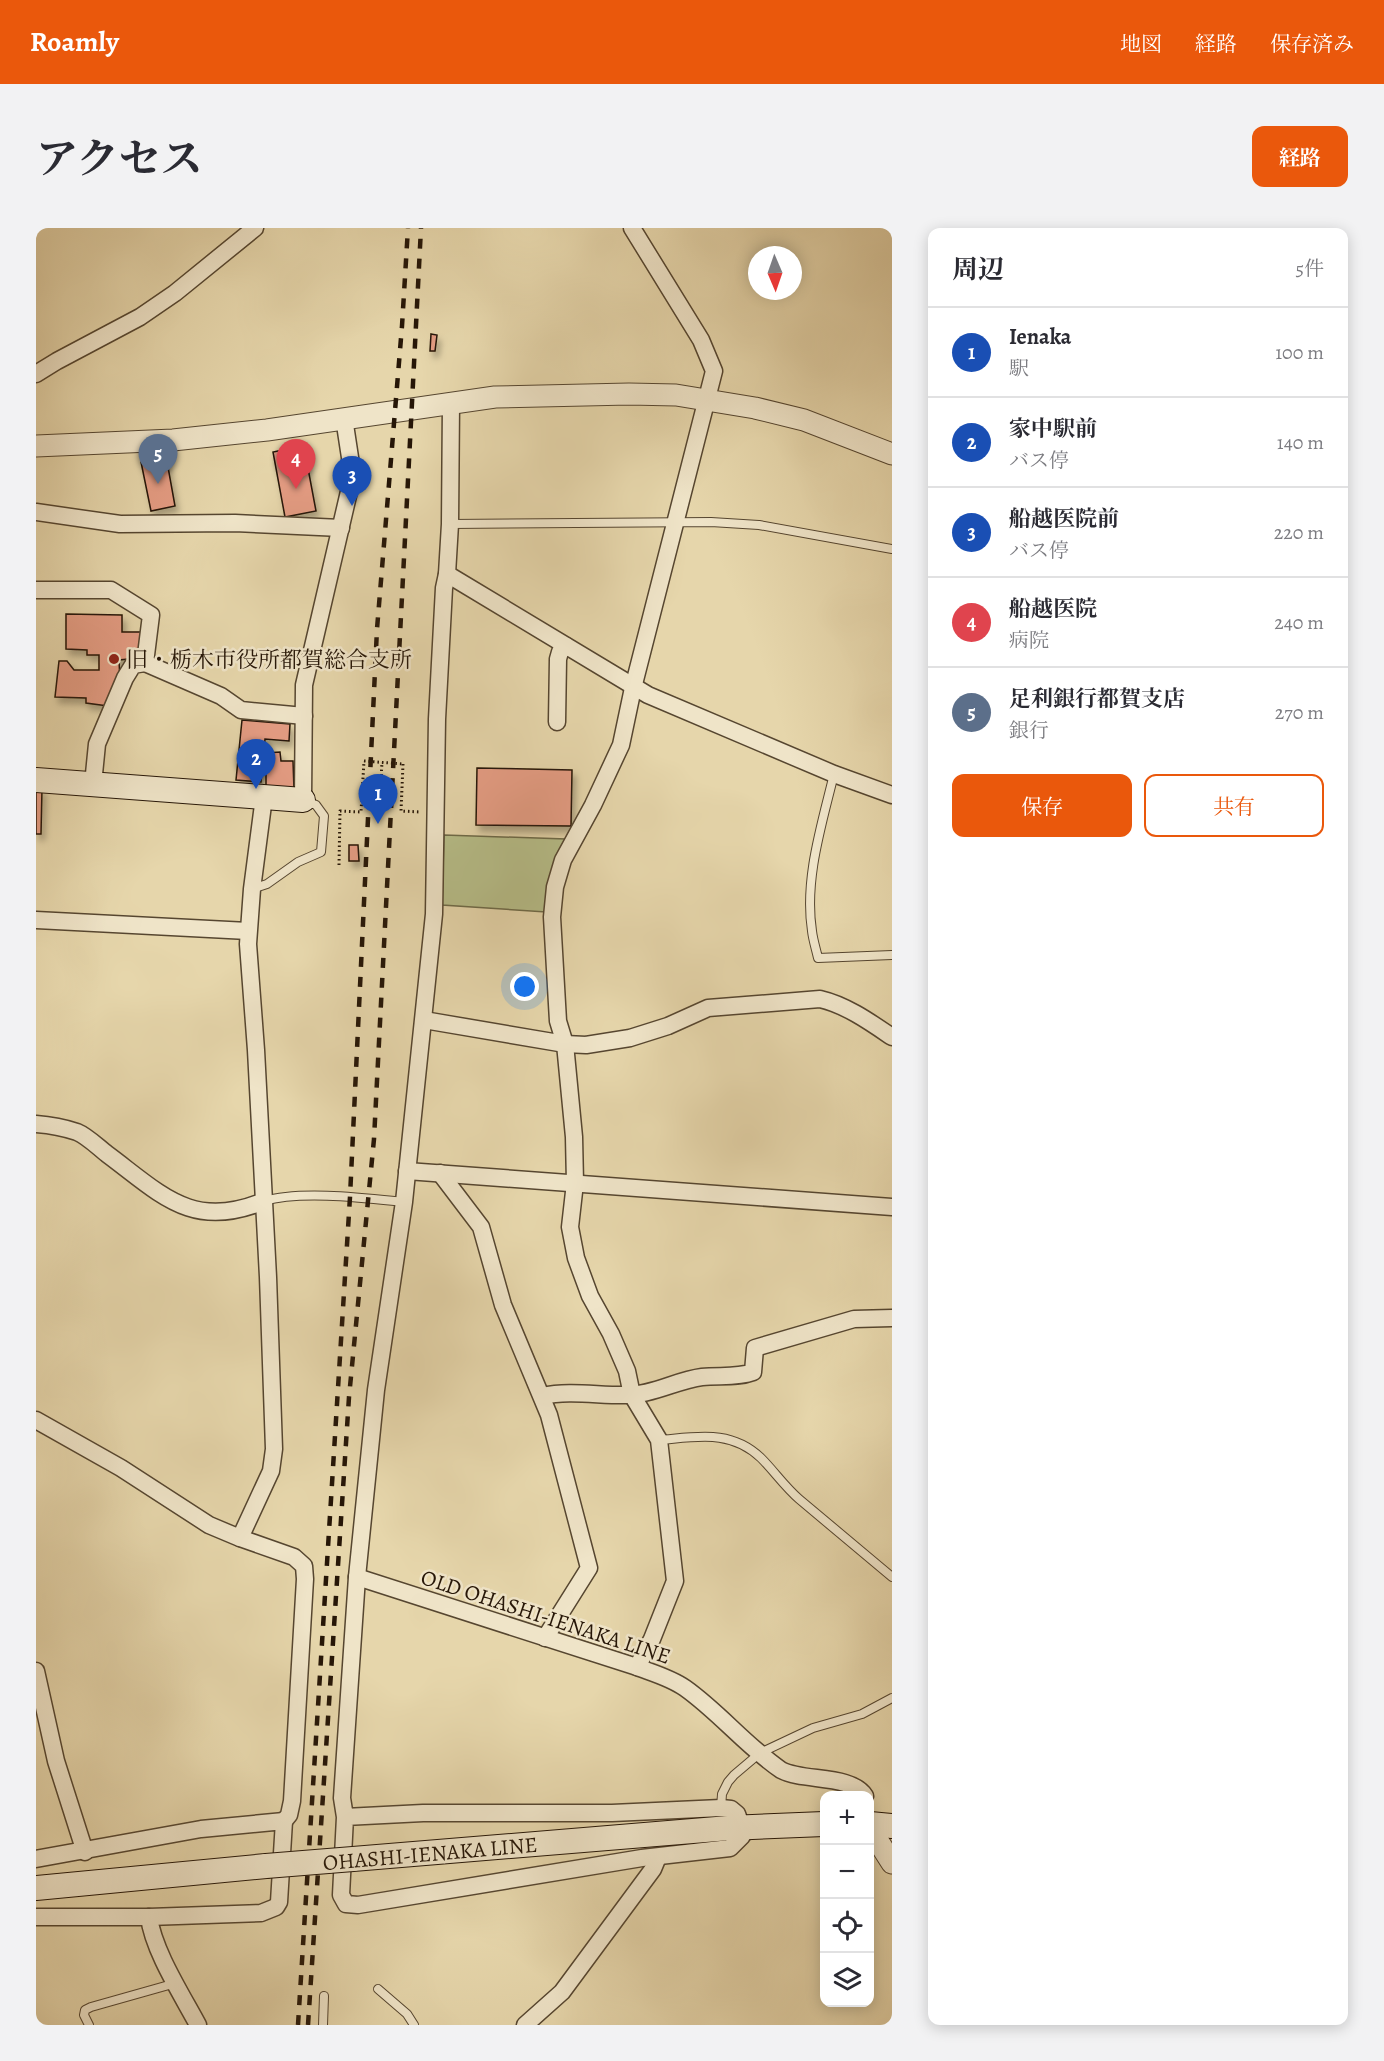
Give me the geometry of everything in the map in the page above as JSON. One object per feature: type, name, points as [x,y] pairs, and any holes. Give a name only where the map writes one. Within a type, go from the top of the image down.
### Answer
[{"type":"main road","points":[[36,780],[303,800]]},
{"type":"main road","name":"OHASHI-IENAKA LINE","points":[[36,1888],[266,1866],[742,1828],[820,1824]]},
{"type":"street","points":[[36,374],[140,317],[175,293],[255,228]]},
{"type":"street","points":[[632,228],[701,340],[714,371],[633,687],[621,745],[593,806],[563,860],[555,887],[552,916],[558,1021],[565,1044],[574,1137],[575,1183],[570,1227],[576,1258],[590,1296],[611,1334],[627,1371],[632,1395],[659,1440],[675,1581],[638,1667]]},
{"type":"street","points":[[36,446],[173,440],[267,430],[495,397],[641,394],[708,399],[755,408],[804,420],[883,450]]},
{"type":"street","points":[[345,1817],[423,1813],[612,1813],[721,1808],[731,1809],[737,1814],[742,1836],[730,1848],[562,1870],[358,1905],[346,1904],[341,1895],[345,1817],[342,1798],[357,1577],[376,1390],[404,1202],[434,914],[437,719],[450,524],[452,403]]},
{"type":"street","points":[[303,800],[304,685],[351,483],[351,464],[344,418]]},
{"type":"street","points":[[36,512],[120,524],[235,523],[341,528]]},
{"type":"street","points":[[447,574],[633,687],[834,774],[892,795]]},
{"type":"street","points":[[36,590],[111,590],[151,615],[145,663]]},
{"type":"street","points":[[557,722],[558,659],[560,652],[566,646]]},
{"type":"street","points":[[93,784],[97,744],[125,678],[133,665],[145,663],[221,696],[241,710],[304,716]]},
{"type":"street","points":[[240,1538],[274,1461],[269,1288],[248,931],[264,797]]},
{"type":"street","points":[[36,920],[248,931]]},
{"type":"street","points":[[424,1020],[565,1044],[586,1045],[630,1038],[668,1026],[708,1008],[820,999],[849,1010],[892,1037]]},
{"type":"street","points":[[36,1124],[79,1132],[172,1202],[190,1209],[208,1213],[244,1208],[264,1201]]},
{"type":"street","points":[[407,1171],[892,1207]]},
{"type":"street","points":[[440,1173],[446,1184],[481,1227],[503,1305],[549,1415],[589,1568],[544,1638]]},
{"type":"street","points":[[542,1396],[582,1392],[632,1395],[700,1377],[744,1375],[753,1372],[755,1348],[854,1319],[892,1318]]},
{"type":"street","points":[[36,1420],[121,1468],[209,1525],[294,1557],[304,1566],[305,1579],[290,1815],[284,1821],[201,1829],[36,1859]]},
{"type":"street","name":"OLD OHASHI-IENAKA LINE","points":[[357,1577],[638,1667],[682,1686],[776,1767],[790,1775],[841,1782],[862,1791]]},
{"type":"street","points":[[36,1671],[56,1761],[85,1851]]},
{"type":"street","points":[[877,1820],[879,1842],[892,1863]]},
{"type":"street","points":[[36,1917],[149,1917],[261,1913],[276,1907],[279,1902],[284,1821]]},
{"type":"street","points":[[525,2025],[562,1992],[653,1869],[658,1857]]},
{"type":"street","points":[[149,1917],[150,1927],[157,1944],[198,2025]]},
{"type":"lane","points":[[883,450],[892,460]]},
{"type":"lane","points":[[450,524],[759,525],[892,549]]},
{"type":"lane","points":[[834,774],[819,838],[811,887],[811,930],[818,958],[892,955]]},
{"type":"lane","points":[[252,889],[267,884],[298,862],[321,852],[324,816],[316,805],[303,800]]},
{"type":"lane","points":[[264,1201],[299,1196],[350,1197],[404,1202]]},
{"type":"lane","points":[[659,1440],[712,1436],[740,1443],[762,1460],[799,1499],[892,1576]]},
{"type":"lane","points":[[721,1808],[722,1794],[728,1782],[734,1774],[760,1753],[813,1728],[855,1717],[892,1698]]},
{"type":"lane","points":[[89,2025],[84,2015],[85,2010],[91,2007],[176,1983]]},
{"type":"lane","points":[[378,1989],[407,2014],[414,2025]]},
{"type":"lane","points":[[323,2025],[324,1996]]},
{"type":"path","points":[[339,865],[340,811],[361,812],[364,761],[403,764],[400,811],[429,812]]},
{"type":"path","points":[[380,798],[382,762]]},
{"type":"green space","points":[[444,835],[566,839],[546,912],[442,905]]},
{"type":"building","points":[[431,334],[437,335],[435,351],[430,351]]},
{"type":"building","points":[[283,450],[286,467],[307,463],[316,511],[285,517],[273,452]]},
{"type":"building","points":[[166,456],[175,506],[151,511],[141,462]]},
{"type":"building","name":"旧・栃木市役所都賀総合支所","points":[[66,614],[122,615],[122,632],[142,632],[140,658],[119,660],[120,681],[108,706],[86,703],[86,698],[55,697],[59,661],[67,661],[74,670],[99,670],[99,655],[87,655],[87,650],[66,649]]},
{"type":"building","points":[[242,720],[290,724],[289,741],[265,739],[261,782],[236,780]]},
{"type":"building","points":[[280,752],[281,761],[293,761],[294,790],[266,788],[266,753]]},
{"type":"building","points":[[477,768],[572,770],[571,826],[476,825]]},
{"type":"building","points":[[36,788],[42,788],[41,834],[36,834]]},
{"type":"building","points":[[349,845],[358,845],[359,861],[349,861]]},
{"type":"railway","points":[[298,2025],[350,1197],[377,629],[408,228]]},
{"type":"railway","points":[[308,2025],[349,1397],[374,1139],[421,228]]},
{"type":"place","name":"足利銀行都賀支店","points":[[158,484]]},
{"type":"place","name":"船越医院","points":[[296,489]]},
{"type":"place","name":"船越医院前","points":[[352,506]]},
{"type":"place","name":"旧・栃木市役所都賀総合支所","points":[[114,659]]},
{"type":"place","name":"家中駅前","points":[[256,789]]},
{"type":"place","name":"Ienaka","points":[[378,824]]}]
